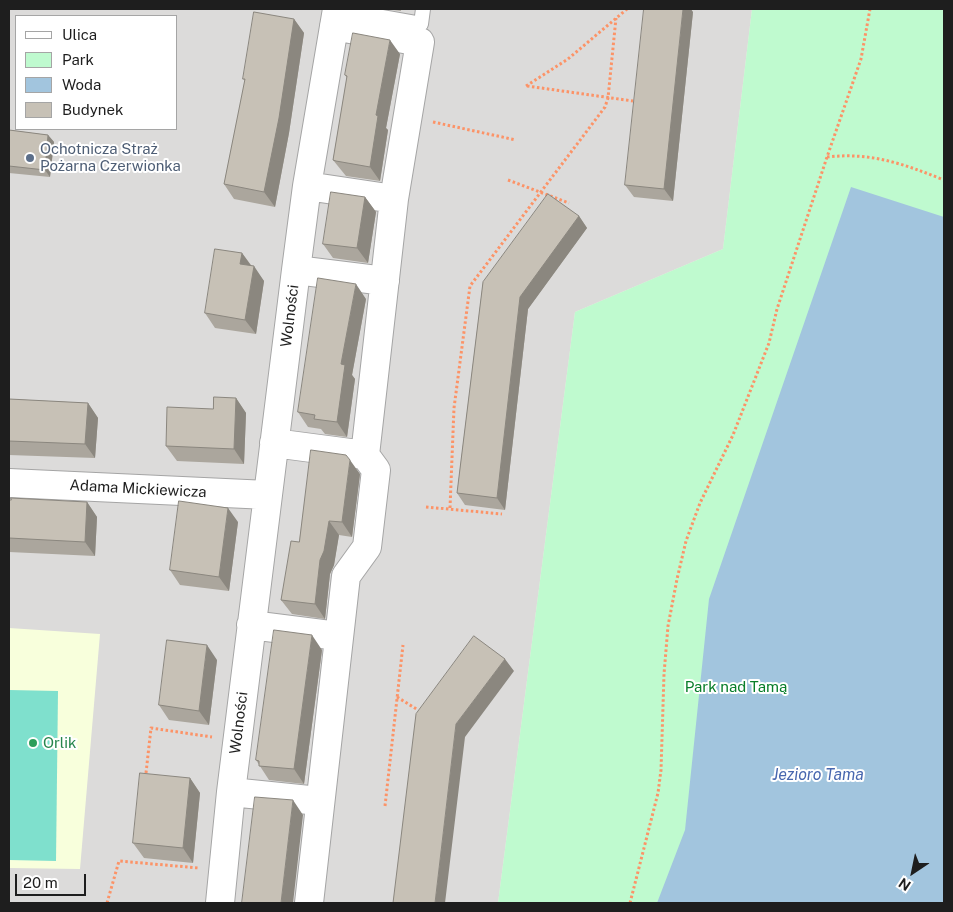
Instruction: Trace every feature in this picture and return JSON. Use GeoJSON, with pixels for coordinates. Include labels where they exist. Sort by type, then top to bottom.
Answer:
{"type":"FeatureCollection","features":[{"type":"Feature","properties":{"kind":"street","name":"Wolności"},"geometry":{"type":"LineString","coordinates":[[220,903],[251,625],[296,270],[307,186],[336,15]]}},
{"type":"Feature","properties":{"kind":"street"},"geometry":{"type":"LineString","coordinates":[[309,903],[346,576],[367,547],[376,470],[365,455],[394,199],[420,42],[336,15]]}},
{"type":"Feature","properties":{"kind":"street"},"geometry":{"type":"LineString","coordinates":[[307,186],[394,199]]}},
{"type":"Feature","properties":{"kind":"street"},"geometry":{"type":"LineString","coordinates":[[296,270],[385,281]]}},
{"type":"Feature","properties":{"kind":"street"},"geometry":{"type":"LineString","coordinates":[[274,443],[365,455]]}},
{"type":"Feature","properties":{"kind":"street","name":"Adama Mickiewicza"},"geometry":{"type":"LineString","coordinates":[[9,483],[268,496]]}},
{"type":"Feature","properties":{"kind":"street"},"geometry":{"type":"LineString","coordinates":[[251,625],[338,636]]}},
{"type":"Feature","properties":{"kind":"street"},"geometry":{"type":"LineString","coordinates":[[231,792],[320,801]]}},
{"type":"Feature","properties":{"kind":"lane"},"geometry":{"type":"LineString","coordinates":[[336,15],[421,24],[423,9]]}},
{"type":"Feature","properties":{"kind":"path"},"geometry":{"type":"LineString","coordinates":[[627,9],[568,59],[526,86],[633,101]]}},
{"type":"Feature","properties":{"kind":"path"},"geometry":{"type":"LineString","coordinates":[[630,903],[658,793],[661,770],[664,674],[668,626],[676,579],[686,541],[700,502],[733,435],[769,342],[827,157],[861,59],[870,9]]}},
{"type":"Feature","properties":{"kind":"path"},"geometry":{"type":"LineString","coordinates":[[450,508],[454,408],[470,286],[605,107],[608,98],[616,18]]}},
{"type":"Feature","properties":{"kind":"path"},"geometry":{"type":"LineString","coordinates":[[827,157],[854,155],[881,159],[944,180]]}},
{"type":"Feature","properties":{"kind":"path"},"geometry":{"type":"LineString","coordinates":[[508,180],[569,203]]}},
{"type":"Feature","properties":{"kind":"path"},"geometry":{"type":"LineString","coordinates":[[426,507],[502,514]]}},
{"type":"Feature","properties":{"kind":"path"},"geometry":{"type":"LineString","coordinates":[[385,806],[403,645]]}},
{"type":"Feature","properties":{"kind":"path"},"geometry":{"type":"LineString","coordinates":[[397,697],[418,710]]}},
{"type":"Feature","properties":{"kind":"path"},"geometry":{"type":"LineString","coordinates":[[146,774],[151,728],[213,737]]}},
{"type":"Feature","properties":{"kind":"path"},"geometry":{"type":"LineString","coordinates":[[107,903],[119,861],[208,869]]}},
{"type":"Feature","properties":{"kind":"shaded area"},"geometry":{"type":"Polygon","coordinates":[[[9,9],[752,9],[723,249],[575,312],[498,903],[9,903],[9,9]]]}},
{"type":"Feature","properties":{"kind":"shaded area"},"geometry":{"type":"Polygon","coordinates":[[[9,628],[100,634],[80,869],[9,868],[9,628]]]}},
{"type":"Feature","properties":{"kind":"shaded area","name":"Orlik"},"geometry":{"type":"Polygon","coordinates":[[[9,690],[58,691],[56,861],[9,860],[9,690]]]}},
{"type":"Feature","properties":{"kind":"green space","name":"Park nad Tamą"},"geometry":{"type":"Polygon","coordinates":[[[752,9],[944,9],[944,903],[498,903],[575,312],[723,249],[752,9]]]}},
{"type":"Feature","properties":{"kind":"water","name":"Jezioro Tama"},"geometry":{"type":"Polygon","coordinates":[[[851,187],[944,217],[944,903],[657,903],[685,830],[709,599],[851,187]]]}},
{"type":"Feature","properties":{"kind":"building"},"geometry":{"type":"Polygon","coordinates":[[[644,9],[683,9],[664,189],[625,185],[644,9]]]}},
{"type":"Feature","properties":{"kind":"building"},"geometry":{"type":"Polygon","coordinates":[[[254,12],[294,19],[279,118],[264,192],[224,184],[245,79],[243,79],[254,12]]]}},
{"type":"Feature","properties":{"kind":"building"},"geometry":{"type":"Polygon","coordinates":[[[353,33],[390,40],[376,115],[378,116],[370,167],[333,160],[353,33]]]}},
{"type":"Feature","properties":{"kind":"building","name":"Ochotnicza Straż Pożarna Czerwionka"},"geometry":{"type":"Polygon","coordinates":[[[9,130],[48,135],[45,170],[9,166],[9,130]]]}},
{"type":"Feature","properties":{"kind":"building"},"geometry":{"type":"Polygon","coordinates":[[[331,192],[365,197],[357,248],[323,244],[331,192]]]}},
{"type":"Feature","properties":{"kind":"building"},"geometry":{"type":"Polygon","coordinates":[[[548,194],[579,216],[520,297],[497,498],[457,493],[483,282],[548,194]]]}},
{"type":"Feature","properties":{"kind":"building"},"geometry":{"type":"Polygon","coordinates":[[[215,249],[242,253],[240,264],[254,266],[245,320],[205,313],[215,249]]]}},
{"type":"Feature","properties":{"kind":"building"},"geometry":{"type":"Polygon","coordinates":[[[318,278],[356,284],[341,364],[345,365],[337,422],[314,419],[315,415],[298,412],[318,278]]]}},
{"type":"Feature","properties":{"kind":"building"},"geometry":{"type":"Polygon","coordinates":[[[214,397],[236,398],[234,449],[166,446],[167,407],[213,409],[214,397]]]}},
{"type":"Feature","properties":{"kind":"building"},"geometry":{"type":"Polygon","coordinates":[[[9,399],[88,403],[85,444],[9,441],[9,399]]]}},
{"type":"Feature","properties":{"kind":"building"},"geometry":{"type":"Polygon","coordinates":[[[311,450],[346,455],[350,460],[342,522],[329,521],[324,551],[320,560],[315,604],[281,600],[291,541],[299,542],[311,450]]]}},
{"type":"Feature","properties":{"kind":"building"},"geometry":{"type":"Polygon","coordinates":[[[11,498],[87,502],[85,542],[9,538],[9,500],[11,498]]]}},
{"type":"Feature","properties":{"kind":"building"},"geometry":{"type":"Polygon","coordinates":[[[179,501],[228,508],[219,577],[170,570],[179,501]]]}},
{"type":"Feature","properties":{"kind":"building"},"geometry":{"type":"Polygon","coordinates":[[[274,630],[312,635],[294,769],[259,766],[259,761],[256,760],[274,630]]]}},
{"type":"Feature","properties":{"kind":"building"},"geometry":{"type":"Polygon","coordinates":[[[474,636],[505,659],[456,724],[435,903],[393,903],[416,714],[474,636]]]}},
{"type":"Feature","properties":{"kind":"building"},"geometry":{"type":"Polygon","coordinates":[[[167,640],[207,645],[199,711],[159,705],[167,640]]]}},
{"type":"Feature","properties":{"kind":"building"},"geometry":{"type":"Polygon","coordinates":[[[140,773],[190,778],[183,848],[133,843],[140,773]]]}},
{"type":"Feature","properties":{"kind":"building"},"geometry":{"type":"Polygon","coordinates":[[[255,797],[293,800],[281,903],[242,903],[255,797]]]}},
{"type":"Feature","properties":{"kind":"place","name":"Ochotnicza Straż Pożarna Czerwionka"},"geometry":{"type":"Point","coordinates":[30,158]}},
{"type":"Feature","properties":{"kind":"place","name":"Orlik"},"geometry":{"type":"Point","coordinates":[33,743]}}]}
